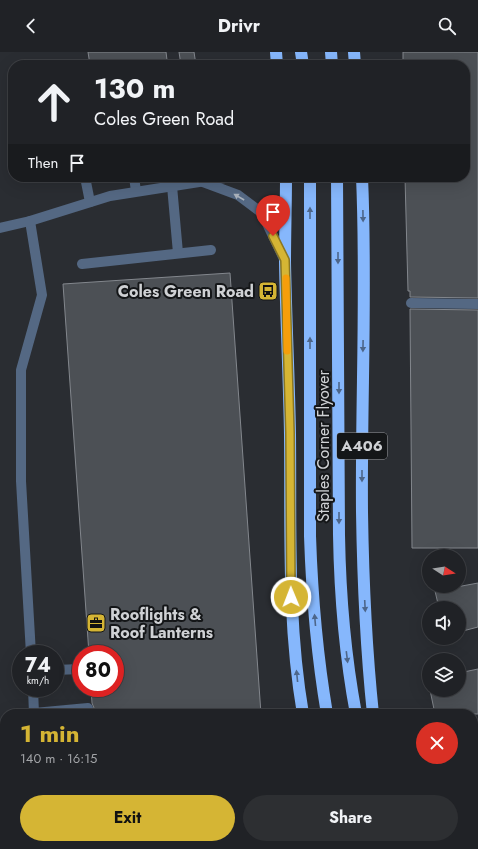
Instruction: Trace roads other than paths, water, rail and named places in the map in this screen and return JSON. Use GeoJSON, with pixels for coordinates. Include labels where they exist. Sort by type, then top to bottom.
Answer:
{"type":"FeatureCollection","features":[{"type":"Feature","properties":{"kind":"highway"},"geometry":{"type":"LineString","coordinates":[[286,182],[285,260],[290,433],[291,597],[293,641],[302,709]]}},
{"type":"Feature","properties":{"kind":"highway","name":"Staples Corner Flyover"},"geometry":{"type":"LineString","coordinates":[[310,182],[310,536],[316,639],[326,709]]}},
{"type":"Feature","properties":{"kind":"highway","name":"Staples Corner Flyover"},"geometry":{"type":"LineString","coordinates":[[338,182],[340,587],[355,709]]}},
{"type":"Feature","properties":{"kind":"highway","name":"A406"},"geometry":{"type":"LineString","coordinates":[[362,182],[364,301],[362,512],[367,641],[373,709]]}},
{"type":"Feature","properties":{"kind":"street"},"geometry":{"type":"LineString","coordinates":[[86,182],[90,202]]}},
{"type":"Feature","properties":{"kind":"street"},"geometry":{"type":"LineString","coordinates":[[135,182],[136,191]]}},
{"type":"Feature","properties":{"kind":"street"},"geometry":{"type":"LineString","coordinates":[[0,228],[30,221],[110,196],[195,182]]}},
{"type":"Feature","properties":{"kind":"street"},"geometry":{"type":"LineString","coordinates":[[204,182],[238,195],[262,213],[285,260]]}},
{"type":"Feature","properties":{"kind":"street"},"geometry":{"type":"LineString","coordinates":[[172,186],[178,253]]}},
{"type":"Feature","properties":{"kind":"street"},"geometry":{"type":"LineString","coordinates":[[30,221],[42,295],[21,370],[21,481],[30,645]]}},
{"type":"Feature","properties":{"kind":"street"},"geometry":{"type":"LineString","coordinates":[[82,264],[211,250]]}},
{"type":"Feature","properties":{"kind":"street"},"geometry":{"type":"LineString","coordinates":[[411,303],[478,304]]}},
{"type":"Feature","properties":{"kind":"street"},"geometry":{"type":"LineString","coordinates":[[33,697],[34,709]]}},
{"type":"Feature","properties":{"kind":"street"},"geometry":{"type":"LineString","coordinates":[[77,709],[88,708]]}},
{"type":"Feature","properties":{"kind":"place","name":"Coles Green Road"},"geometry":{"type":"Point","coordinates":[268,291]}},
{"type":"Feature","properties":{"kind":"place","name":"Rooflights & Roof Lanterns"},"geometry":{"type":"Point","coordinates":[96,623]}}]}
